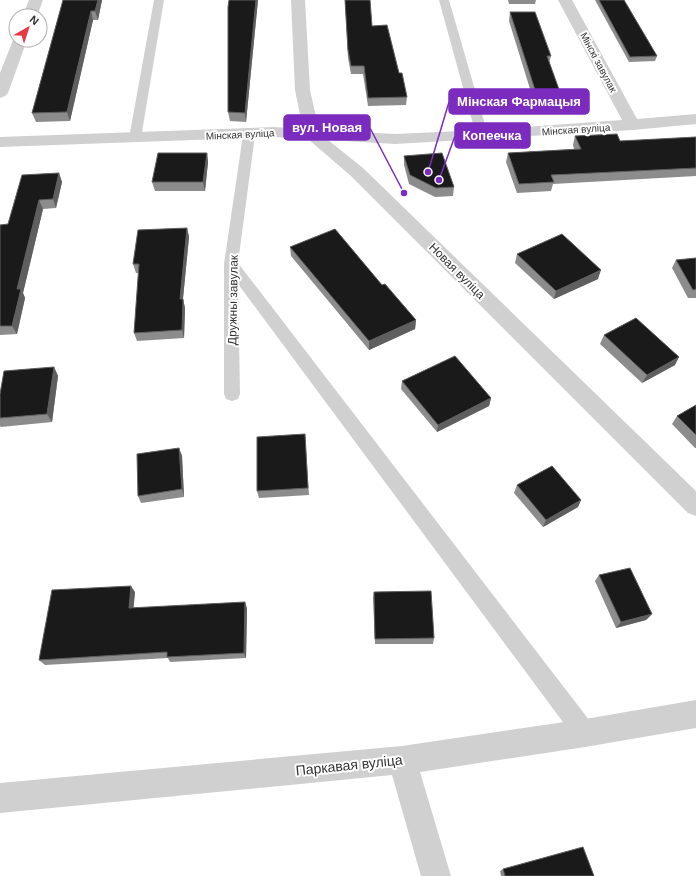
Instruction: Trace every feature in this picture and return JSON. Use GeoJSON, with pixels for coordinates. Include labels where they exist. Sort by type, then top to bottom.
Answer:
{"type":"FeatureCollection","features":[{"type":"Feature","properties":{"kind":"street"},"geometry":{"type":"LineString","coordinates":[[298,0],[306,113],[313,135]]}},
{"type":"Feature","properties":{"kind":"street","name":"Мінскі завулак"},"geometry":{"type":"LineString","coordinates":[[565,0],[633,125]]}},
{"type":"Feature","properties":{"kind":"street"},"geometry":{"type":"LineString","coordinates":[[0,93],[17,48]]}},
{"type":"Feature","properties":{"kind":"street","name":"Мінская вуліца"},"geometry":{"type":"LineString","coordinates":[[0,142],[274,132],[395,139],[633,125],[696,119]]}},
{"type":"Feature","properties":{"kind":"street","name":"Новая вуліца"},"geometry":{"type":"LineString","coordinates":[[313,135],[357,172],[696,506]]}},
{"type":"Feature","properties":{"kind":"street","name":"Паркавая вуліца"},"geometry":{"type":"LineString","coordinates":[[0,798],[402,760],[585,733],[696,714]]}},
{"type":"Feature","properties":{"kind":"street"},"geometry":{"type":"LineString","coordinates":[[402,760],[436,876]]}},
{"type":"Feature","properties":{"kind":"lane"},"geometry":{"type":"LineString","coordinates":[[135,138],[158,0]]}},
{"type":"Feature","properties":{"kind":"lane"},"geometry":{"type":"LineString","coordinates":[[444,0],[482,135]]}},
{"type":"Feature","properties":{"kind":"lane","name":"Дружны завулак"},"geometry":{"type":"LineString","coordinates":[[232,394],[231,264],[249,134]]}},
{"type":"Feature","properties":{"kind":"lane"},"geometry":{"type":"LineString","coordinates":[[231,264],[585,733]]}},
{"type":"Feature","properties":{"kind":"building"},"geometry":{"type":"Polygon","coordinates":[[[63,0],[98,0],[95,11],[91,11],[67,112],[32,113],[63,0]]]}},
{"type":"Feature","properties":{"kind":"building"},"geometry":{"type":"Polygon","coordinates":[[[229,0],[256,0],[245,113],[228,112],[229,0]]]}},
{"type":"Feature","properties":{"kind":"building"},"geometry":{"type":"Polygon","coordinates":[[[345,0],[370,0],[372,26],[387,25],[399,73],[402,73],[407,97],[368,98],[364,66],[351,66],[348,50],[345,0]]]}},
{"type":"Feature","properties":{"kind":"building"},"geometry":{"type":"Polygon","coordinates":[[[599,0],[624,0],[657,56],[630,57],[599,0]]]}},
{"type":"Feature","properties":{"kind":"building"},"geometry":{"type":"Polygon","coordinates":[[[510,12],[535,12],[551,56],[547,56],[561,95],[537,96],[510,12]]]}},
{"type":"Feature","properties":{"kind":"building"},"geometry":{"type":"Polygon","coordinates":[[[617,134],[620,141],[696,137],[696,168],[551,175],[554,182],[519,184],[508,153],[581,149],[575,136],[617,134]]]}},
{"type":"Feature","properties":{"kind":"building"},"geometry":{"type":"Polygon","coordinates":[[[158,153],[207,153],[203,182],[152,182],[158,153]]]}},
{"type":"Feature","properties":{"kind":"building"},"geometry":{"type":"Polygon","coordinates":[[[442,153],[454,187],[436,188],[410,175],[404,156],[442,153]]]}},
{"type":"Feature","properties":{"kind":"building"},"geometry":{"type":"Polygon","coordinates":[[[59,173],[53,199],[39,200],[17,289],[21,289],[12,326],[0,326],[0,225],[8,224],[22,175],[59,173]]]}},
{"type":"Feature","properties":{"kind":"building"},"geometry":{"type":"Polygon","coordinates":[[[187,228],[180,299],[183,299],[182,330],[134,333],[139,264],[133,264],[138,230],[187,228]]]}},
{"type":"Feature","properties":{"kind":"building"},"geometry":{"type":"Polygon","coordinates":[[[335,229],[382,285],[385,284],[416,320],[369,341],[290,247],[335,229]]]}},
{"type":"Feature","properties":{"kind":"building"},"geometry":{"type":"Polygon","coordinates":[[[562,234],[601,270],[556,291],[517,254],[562,234]]]}},
{"type":"Feature","properties":{"kind":"building"},"geometry":{"type":"Polygon","coordinates":[[[696,258],[696,289],[693,290],[676,260],[696,258]]]}},
{"type":"Feature","properties":{"kind":"building"},"geometry":{"type":"Polygon","coordinates":[[[636,318],[679,357],[647,375],[604,335],[636,318]]]}},
{"type":"Feature","properties":{"kind":"building"},"geometry":{"type":"Polygon","coordinates":[[[455,356],[491,398],[438,425],[402,381],[455,356]]]}},
{"type":"Feature","properties":{"kind":"building"},"geometry":{"type":"Polygon","coordinates":[[[54,367],[47,414],[0,418],[0,394],[4,371],[54,367]]]}},
{"type":"Feature","properties":{"kind":"building"},"geometry":{"type":"Polygon","coordinates":[[[696,405],[696,435],[677,416],[696,405]]]}},
{"type":"Feature","properties":{"kind":"building"},"geometry":{"type":"Polygon","coordinates":[[[305,434],[308,488],[257,491],[257,437],[305,434]]]}},
{"type":"Feature","properties":{"kind":"building"},"geometry":{"type":"Polygon","coordinates":[[[179,448],[182,489],[138,496],[137,454],[179,448]]]}},
{"type":"Feature","properties":{"kind":"building"},"geometry":{"type":"Polygon","coordinates":[[[552,466],[581,500],[546,520],[517,485],[552,466]]]}},
{"type":"Feature","properties":{"kind":"building"},"geometry":{"type":"Polygon","coordinates":[[[630,568],[652,614],[621,622],[599,575],[630,568]]]}},
{"type":"Feature","properties":{"kind":"building"},"geometry":{"type":"Polygon","coordinates":[[[131,586],[129,608],[245,602],[244,653],[167,657],[167,652],[39,660],[52,590],[131,586]]]}},
{"type":"Feature","properties":{"kind":"building"},"geometry":{"type":"Polygon","coordinates":[[[431,591],[434,638],[375,639],[374,592],[431,591]]]}},
{"type":"Feature","properties":{"kind":"building"},"geometry":{"type":"Polygon","coordinates":[[[583,847],[594,876],[505,876],[503,869],[583,847]]]}},
{"type":"Feature","properties":{"kind":"place","name":"Мінская Фармацыя"},"geometry":{"type":"Point","coordinates":[428,172]}},
{"type":"Feature","properties":{"kind":"place","name":"Копеечка"},"geometry":{"type":"Point","coordinates":[439,180]}},
{"type":"Feature","properties":{"kind":"place","name":"вул. Новая"},"geometry":{"type":"Point","coordinates":[404,193]}}]}
